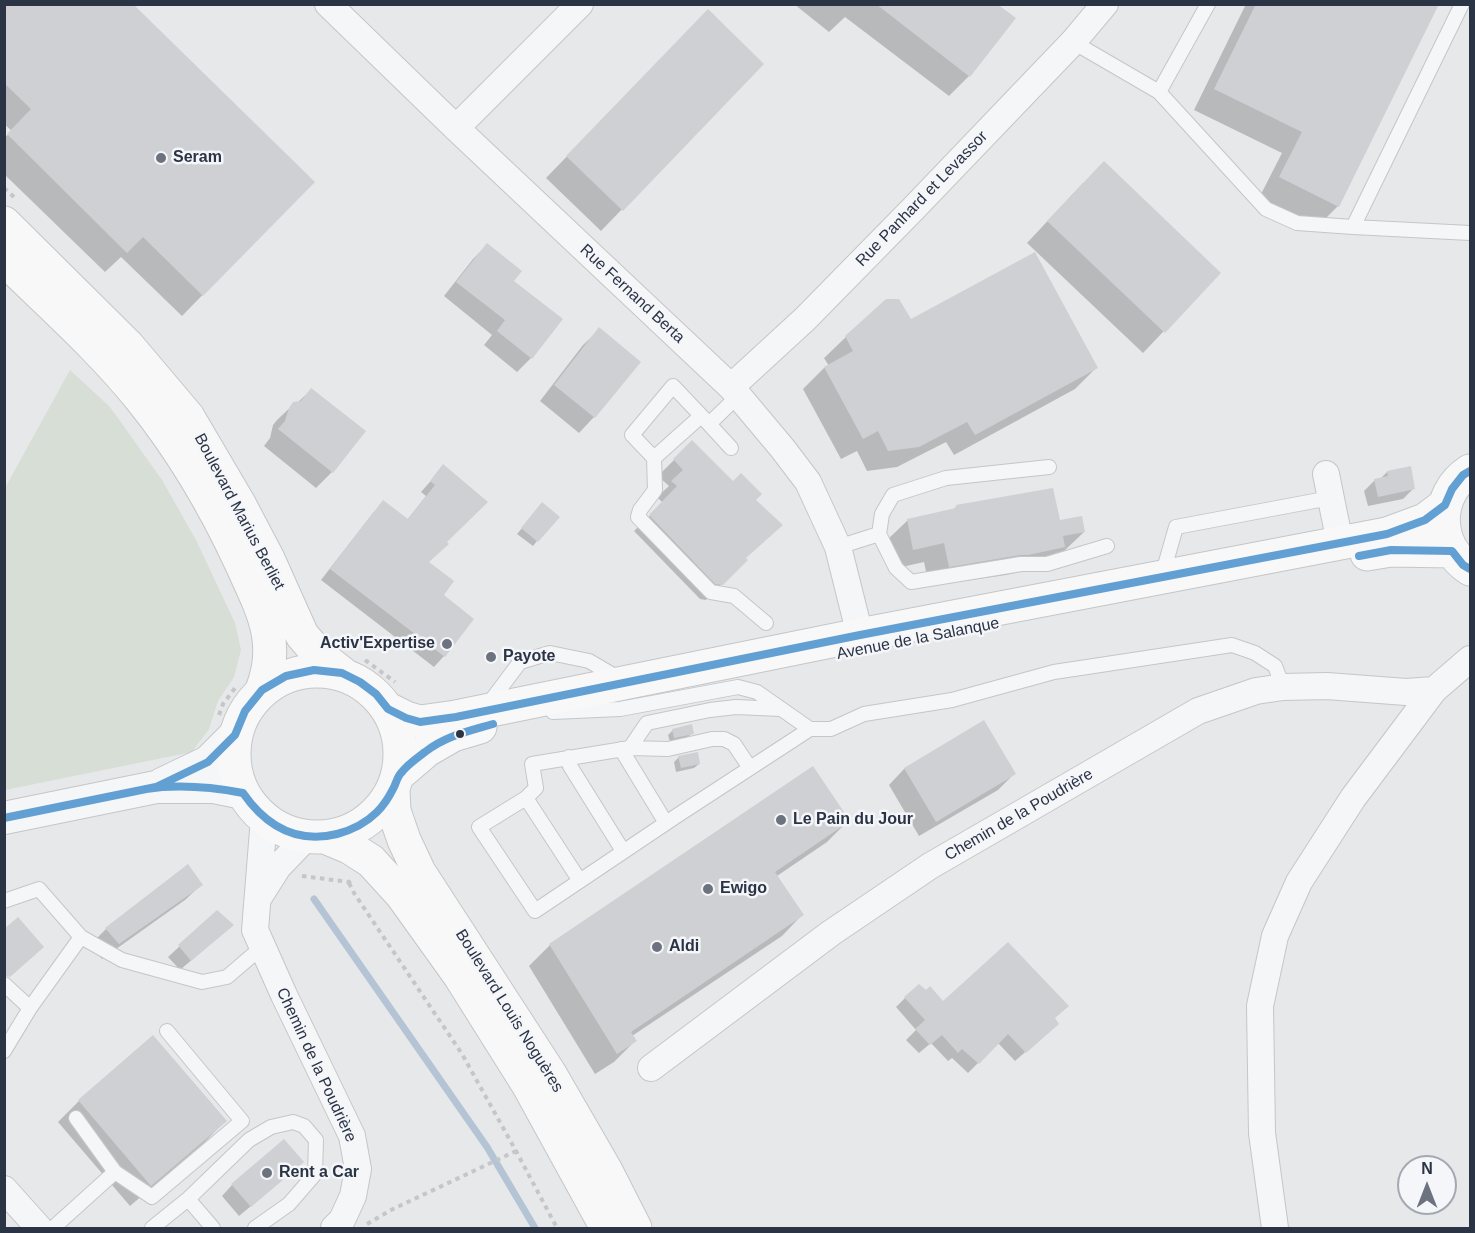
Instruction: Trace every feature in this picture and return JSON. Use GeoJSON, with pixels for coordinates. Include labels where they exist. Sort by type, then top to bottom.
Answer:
{"type":"FeatureCollection","features":[{"type":"Feature","properties":{"kind":"main road","name":"Boulevard Marius Berliet"},"geometry":{"type":"LineString","coordinates":[[4,223],[128,346],[188,417],[268,559],[302,635],[320,656],[342,674]]}},
{"type":"Feature","properties":{"kind":"main road","name":"Boulevard Marius Berliet"},"geometry":{"type":"LineString","coordinates":[[4,259],[87,340],[139,397],[186,461],[226,532],[266,621],[271,644],[268,675],[251,685]]}},
{"type":"Feature","properties":{"kind":"main road"},"geometry":{"type":"LineString","coordinates":[[1461,560],[1445,537],[1443,521],[1445,505],[1452,489],[1470,471]]}},
{"type":"Feature","properties":{"kind":"main road","name":"Avenue de la Salanque"},"geometry":{"type":"LineString","coordinates":[[388,709],[420,722],[483,712],[860,635],[1387,534],[1425,520],[1445,505]]}},
{"type":"Feature","properties":{"kind":"main road","name":"Avenue de la Salanque"},"geometry":{"type":"LineString","coordinates":[[396,782],[427,750],[453,735],[479,727],[919,638],[1390,550],[1461,560]]}},
{"type":"Feature","properties":{"kind":"main road"},"geometry":{"type":"LineString","coordinates":[[314,670],[342,674],[360,682],[376,694],[388,709],[398,729],[401,751],[396,782],[376,813],[353,830],[316,837],[284,831],[252,807],[243,793],[225,730],[245,711],[251,685],[314,670]]}},
{"type":"Feature","properties":{"kind":"main road","name":"Boulevard Louis Noguères"},"geometry":{"type":"LineString","coordinates":[[396,782],[394,811],[419,872],[550,1074],[635,1228]]}},
{"type":"Feature","properties":{"kind":"main road","name":"Boulevard Louis Noguères"},"geometry":{"type":"LineString","coordinates":[[316,837],[349,847],[360,872],[402,895],[460,976],[529,1086],[607,1228]]}},
{"type":"Feature","properties":{"kind":"street","name":"Rue Fernand Berta"},"geometry":{"type":"LineString","coordinates":[[328,4],[735,392],[808,482],[838,548],[860,635]]}},
{"type":"Feature","properties":{"kind":"street"},"geometry":{"type":"LineString","coordinates":[[456,128],[580,4]]}},
{"type":"Feature","properties":{"kind":"street","name":"Rue Panhard et Levassor"},"geometry":{"type":"LineString","coordinates":[[735,392],[913,210],[1073,42],[1105,4]]}},
{"type":"Feature","properties":{"kind":"street"},"geometry":{"type":"LineString","coordinates":[[1328,486],[1340,543]]}},
{"type":"Feature","properties":{"kind":"street"},"geometry":{"type":"LineString","coordinates":[[1275,1228],[1262,1133],[1260,1006],[1275,936],[1299,882],[1353,798],[1434,690],[1470,659]]}},
{"type":"Feature","properties":{"kind":"street","name":"Chemin de la Poudrière"},"geometry":{"type":"LineString","coordinates":[[651,1068],[831,933],[930,866],[1198,711],[1256,691],[1283,687],[1327,686],[1406,692],[1434,690]]}},
{"type":"Feature","properties":{"kind":"street"},"geometry":{"type":"LineString","coordinates":[[156,787],[208,762],[223,749],[225,730]]}},
{"type":"Feature","properties":{"kind":"street"},"geometry":{"type":"LineString","coordinates":[[9,823],[41,810],[156,787],[214,787],[243,793]]}},
{"type":"Feature","properties":{"kind":"street","name":"Chemin de la Poudrière"},"geometry":{"type":"LineString","coordinates":[[264,818],[255,930],[352,1136],[358,1169],[353,1196],[342,1220],[334,1228]]}},
{"type":"Feature","properties":{"kind":"street","name":"Chemin de la Poudrière"},"geometry":{"type":"LineString","coordinates":[[257,899],[278,867],[316,837]]}},
{"type":"Feature","properties":{"kind":"street"},"geometry":{"type":"LineString","coordinates":[[4,1189],[39,1228]]}},
{"type":"Feature","properties":{"kind":"lane"},"geometry":{"type":"LineString","coordinates":[[1159,92],[1208,4]]}},
{"type":"Feature","properties":{"kind":"lane"},"geometry":{"type":"LineString","coordinates":[[1353,227],[1462,4]]}},
{"type":"Feature","properties":{"kind":"lane"},"geometry":{"type":"LineString","coordinates":[[1073,42],[1159,92],[1266,210],[1297,223],[1470,233]]}},
{"type":"Feature","properties":{"kind":"lane"},"geometry":{"type":"LineString","coordinates":[[731,448],[673,386],[632,435],[654,458],[655,490],[640,510],[638,518],[711,592],[734,596],[766,623]]}},
{"type":"Feature","properties":{"kind":"lane"},"geometry":{"type":"LineString","coordinates":[[654,458],[705,420],[735,392]]}},
{"type":"Feature","properties":{"kind":"lane"},"geometry":{"type":"LineString","coordinates":[[1049,467],[946,478],[893,495],[882,514],[879,534],[896,568],[911,582],[1021,564],[1047,564],[1107,546]]}},
{"type":"Feature","properties":{"kind":"lane"},"geometry":{"type":"LineString","coordinates":[[1162,577],[1176,527],[1328,486]]}},
{"type":"Feature","properties":{"kind":"lane"},"geometry":{"type":"LineString","coordinates":[[838,548],[879,534]]}},
{"type":"Feature","properties":{"kind":"lane"},"geometry":{"type":"LineString","coordinates":[[750,768],[734,744],[724,739],[712,739],[668,750],[625,748],[532,764],[536,788],[526,798],[479,827],[535,911],[810,729],[831,729],[864,714],[952,700],[1054,672],[1232,645],[1255,653],[1275,666],[1283,687]]}},
{"type":"Feature","properties":{"kind":"lane"},"geometry":{"type":"LineString","coordinates":[[483,712],[520,662],[550,653],[590,661],[625,683]]}},
{"type":"Feature","properties":{"kind":"lane"},"geometry":{"type":"LineString","coordinates":[[553,712],[620,709],[738,687],[757,692],[810,729]]}},
{"type":"Feature","properties":{"kind":"lane"},"geometry":{"type":"LineString","coordinates":[[625,748],[647,723],[736,707],[781,709]]}},
{"type":"Feature","properties":{"kind":"lane"},"geometry":{"type":"LineString","coordinates":[[625,748],[666,823]]}},
{"type":"Feature","properties":{"kind":"lane"},"geometry":{"type":"LineString","coordinates":[[569,757],[570,766],[623,851]]}},
{"type":"Feature","properties":{"kind":"lane"},"geometry":{"type":"LineString","coordinates":[[526,798],[580,881]]}},
{"type":"Feature","properties":{"kind":"lane"},"geometry":{"type":"LineString","coordinates":[[4,901],[39,889],[81,937],[122,960],[202,982],[227,977],[262,947]]}},
{"type":"Feature","properties":{"kind":"lane"},"geometry":{"type":"LineString","coordinates":[[4,1051],[30,1008],[81,937]]}},
{"type":"Feature","properties":{"kind":"lane"},"geometry":{"type":"LineString","coordinates":[[4,984],[30,1008]]}},
{"type":"Feature","properties":{"kind":"lane"},"geometry":{"type":"LineString","coordinates":[[76,1118],[115,1172],[152,1197],[243,1121],[167,1031]]}},
{"type":"Feature","properties":{"kind":"lane"},"geometry":{"type":"LineString","coordinates":[[152,1228],[188,1198],[249,1140],[271,1127],[293,1122],[304,1126],[316,1140],[315,1174],[289,1204],[255,1228]]}},
{"type":"Feature","properties":{"kind":"lane"},"geometry":{"type":"LineString","coordinates":[[53,1228],[115,1172]]}},
{"type":"Feature","properties":{"kind":"lane"},"geometry":{"type":"LineString","coordinates":[[188,1198],[213,1228]]}},
{"type":"Feature","properties":{"kind":"path"},"geometry":{"type":"LineString","coordinates":[[225,730],[223,704],[251,685]]}},
{"type":"Feature","properties":{"kind":"path"},"geometry":{"type":"LineString","coordinates":[[278,867],[305,877],[360,872],[354,893],[462,1054],[557,1228]]}},
{"type":"Feature","properties":{"kind":"path"},"geometry":{"type":"LineString","coordinates":[[363,1228],[393,1209],[516,1151]]}},
{"type":"Feature","properties":{"kind":"shaded area"},"geometry":{"type":"Polygon","coordinates":[[[70,370],[110,407],[162,480],[196,540],[235,623],[241,650],[234,677],[218,701],[209,729],[192,752],[5,790],[5,488],[70,370]]]}},
{"type":"Feature","properties":{"kind":"building","name":"Seram"},"geometry":{"type":"Polygon","coordinates":[[[4,4],[133,4],[315,182],[203,296],[143,237],[127,253],[7,134],[31,109],[4,83],[4,4]]]}},
{"type":"Feature","properties":{"kind":"building"},"geometry":{"type":"Polygon","coordinates":[[[876,4],[997,4],[1016,18],[970,77],[876,4]]]}},
{"type":"Feature","properties":{"kind":"building"},"geometry":{"type":"Polygon","coordinates":[[[1256,4],[1439,4],[1339,207],[1279,177],[1302,132],[1214,89],[1256,4]]]}},
{"type":"Feature","properties":{"kind":"building"},"geometry":{"type":"Polygon","coordinates":[[[708,9],[764,64],[623,211],[566,156],[708,9]]]}},
{"type":"Feature","properties":{"kind":"building"},"geometry":{"type":"Polygon","coordinates":[[[1104,161],[1221,273],[1165,333],[1047,221],[1104,161]]]}},
{"type":"Feature","properties":{"kind":"building"},"geometry":{"type":"Polygon","coordinates":[[[487,243],[522,271],[514,281],[563,319],[532,359],[497,331],[505,320],[456,282],[487,243]]]}},
{"type":"Feature","properties":{"kind":"building"},"geometry":{"type":"Polygon","coordinates":[[[1035,252],[1098,368],[975,435],[967,422],[919,447],[888,451],[878,431],[863,439],[824,367],[853,351],[845,336],[886,299],[899,299],[911,319],[1035,252]]]}},
{"type":"Feature","properties":{"kind":"building"},"geometry":{"type":"Polygon","coordinates":[[[599,327],[641,362],[595,418],[554,385],[599,327]]]}},
{"type":"Feature","properties":{"kind":"building"},"geometry":{"type":"Polygon","coordinates":[[[311,388],[366,431],[333,473],[278,429],[285,421],[293,402],[301,401],[311,388]]]}},
{"type":"Feature","properties":{"kind":"building"},"geometry":{"type":"Polygon","coordinates":[[[692,440],[733,481],[741,473],[762,494],[756,500],[783,525],[746,558],[748,560],[723,585],[715,584],[649,515],[677,486],[671,481],[683,470],[673,459],[692,440]]]}},
{"type":"Feature","properties":{"kind":"building"},"geometry":{"type":"Polygon","coordinates":[[[443,464],[488,502],[429,562],[454,581],[444,595],[474,619],[445,657],[330,569],[383,500],[408,519],[435,485],[430,481],[443,464]]]}},
{"type":"Feature","properties":{"kind":"building"},"geometry":{"type":"Polygon","coordinates":[[[1411,466],[1415,489],[1378,497],[1374,479],[1388,476],[1387,471],[1411,466]]]}},
{"type":"Feature","properties":{"kind":"building"},"geometry":{"type":"Polygon","coordinates":[[[1053,488],[1060,520],[1082,516],[1085,532],[1063,536],[1065,547],[949,567],[944,543],[913,550],[907,519],[956,508],[956,505],[1053,488]]]}},
{"type":"Feature","properties":{"kind":"building"},"geometry":{"type":"Polygon","coordinates":[[[542,502],[560,517],[538,542],[521,528],[542,502]]]}},
{"type":"Feature","properties":{"kind":"building"},"geometry":{"type":"Polygon","coordinates":[[[984,720],[1016,774],[936,822],[904,768],[984,720]]]}},
{"type":"Feature","properties":{"kind":"building"},"geometry":{"type":"Polygon","coordinates":[[[692,724],[694,734],[674,738],[672,729],[692,724]]]}},
{"type":"Feature","properties":{"kind":"building"},"geometry":{"type":"Polygon","coordinates":[[[698,752],[700,764],[681,768],[678,756],[698,752]]]}},
{"type":"Feature","properties":{"kind":"building"},"geometry":{"type":"Polygon","coordinates":[[[813,766],[850,821],[775,872],[804,915],[631,1032],[637,1041],[617,1054],[549,944],[813,766]]]}},
{"type":"Feature","properties":{"kind":"building"},"geometry":{"type":"Polygon","coordinates":[[[188,864],[203,885],[119,944],[105,928],[188,864]]]}},
{"type":"Feature","properties":{"kind":"building"},"geometry":{"type":"Polygon","coordinates":[[[217,910],[234,925],[191,961],[178,945],[217,910]]]}},
{"type":"Feature","properties":{"kind":"building"},"geometry":{"type":"Polygon","coordinates":[[[18,917],[44,947],[10,977],[4,975],[4,929],[18,917]]]}},
{"type":"Feature","properties":{"kind":"building"},"geometry":{"type":"Polygon","coordinates":[[[1008,942],[1069,1006],[1055,1018],[1059,1024],[1026,1053],[1008,1034],[979,1064],[962,1049],[958,1053],[942,1035],[930,1045],[915,1029],[925,1020],[904,997],[919,984],[926,990],[930,986],[943,1001],[1008,942]]]}},
{"type":"Feature","properties":{"kind":"building"},"geometry":{"type":"Polygon","coordinates":[[[153,1035],[227,1121],[151,1186],[78,1100],[153,1035]]]}},
{"type":"Feature","properties":{"kind":"building","name":"Rent a Car"},"geometry":{"type":"Polygon","coordinates":[[[284,1139],[304,1162],[251,1207],[231,1184],[284,1139]]]}},
{"type":"Feature","properties":{"kind":"waterway"},"geometry":{"type":"LineString","coordinates":[[314,899],[487,1147],[535,1228]]}},
{"type":"Feature","properties":{"kind":"transit line"},"geometry":{"type":"LineString","coordinates":[[4,818],[156,787],[208,762],[235,735],[245,711],[262,690],[286,676],[314,670],[342,673],[360,682],[376,694],[388,709],[406,718],[420,722],[456,717],[860,635],[1387,534],[1425,520],[1445,505],[1452,489],[1463,475],[1470,471]]}},
{"type":"Feature","properties":{"kind":"transit line"},"geometry":{"type":"LineString","coordinates":[[1359,556],[1391,550],[1452,551],[1463,565],[1470,569]]}},
{"type":"Feature","properties":{"kind":"transit line"},"geometry":{"type":"LineString","coordinates":[[146,789],[195,787],[243,793],[262,815],[283,830],[308,836],[337,834],[358,826],[373,816],[386,801],[403,770],[433,746],[457,735],[493,724]]}},
{"type":"Feature","properties":{"kind":"place","name":"Seram"},"geometry":{"type":"Point","coordinates":[161,158]}},
{"type":"Feature","properties":{"kind":"place","name":"Activ'Expertise"},"geometry":{"type":"Point","coordinates":[447,644]}},
{"type":"Feature","properties":{"kind":"place","name":"Payote"},"geometry":{"type":"Point","coordinates":[491,657]}},
{"type":"Feature","properties":{"kind":"place","name":"Le Pain du Jour"},"geometry":{"type":"Point","coordinates":[781,820]}},
{"type":"Feature","properties":{"kind":"place","name":"Ewigo"},"geometry":{"type":"Point","coordinates":[708,889]}},
{"type":"Feature","properties":{"kind":"place","name":"Aldi"},"geometry":{"type":"Point","coordinates":[657,947]}},
{"type":"Feature","properties":{"kind":"place","name":"Rent a Car"},"geometry":{"type":"Point","coordinates":[267,1173]}}]}
